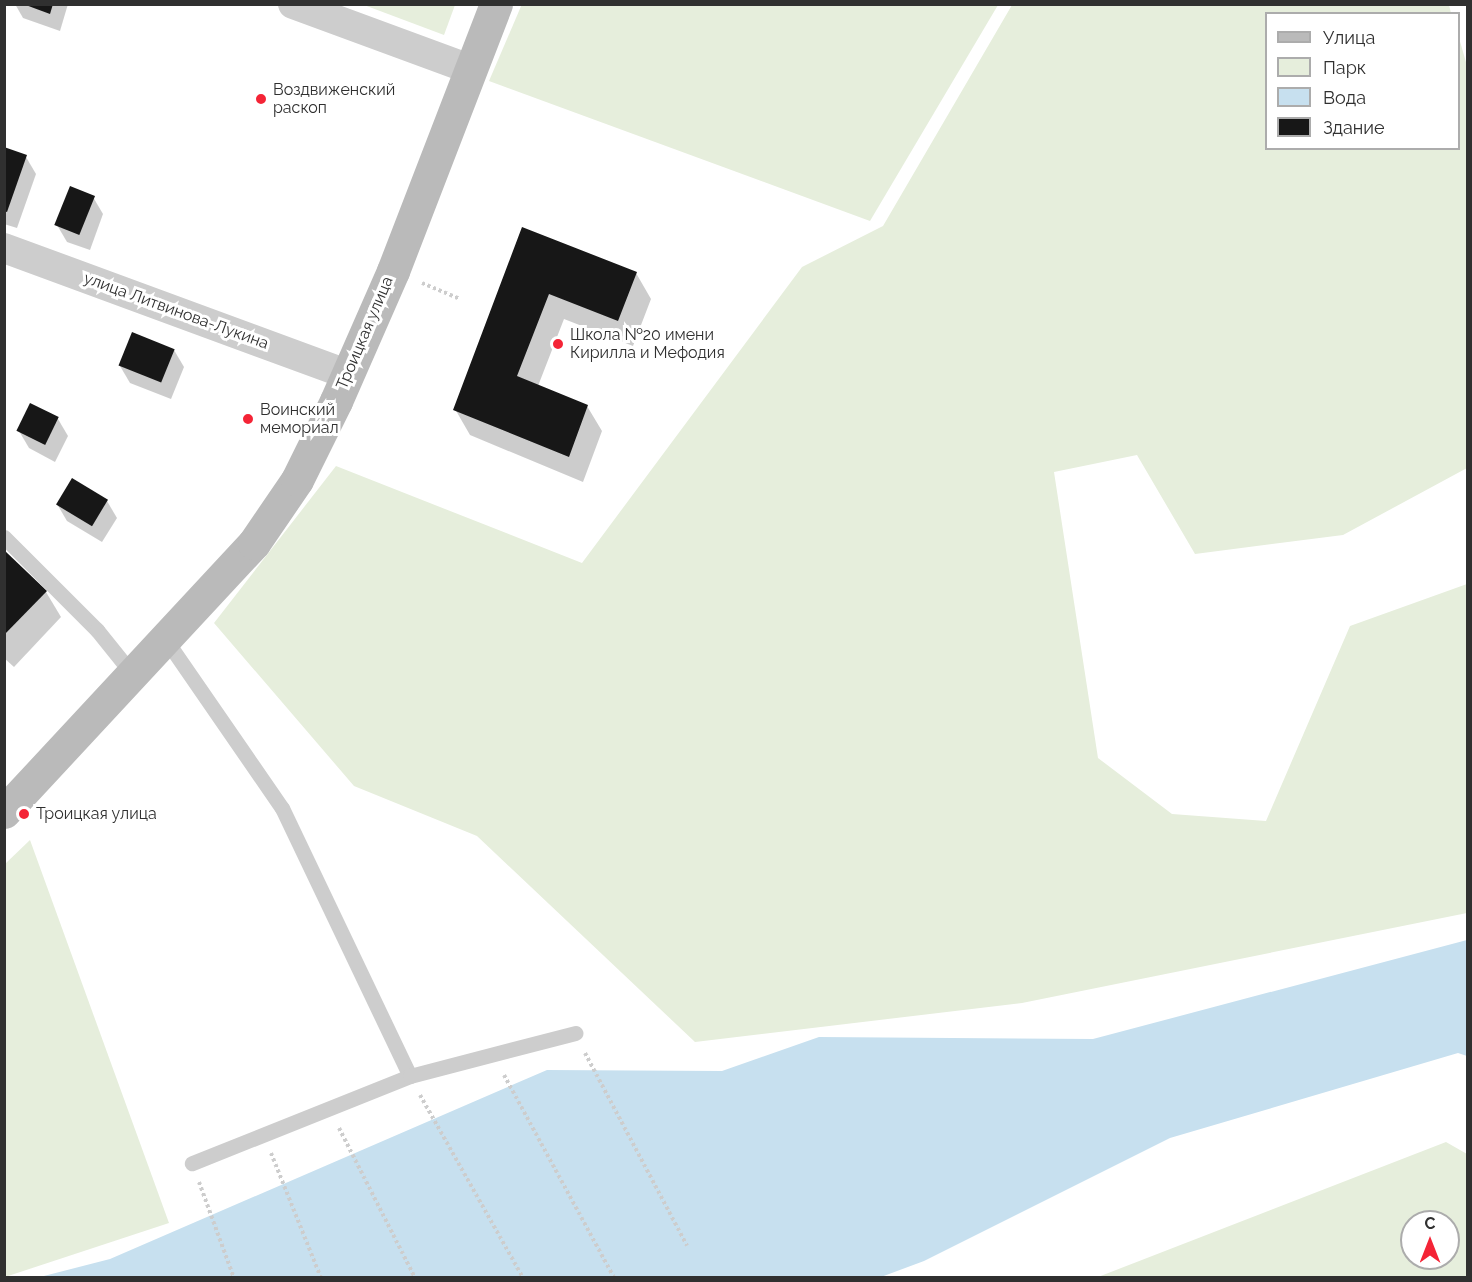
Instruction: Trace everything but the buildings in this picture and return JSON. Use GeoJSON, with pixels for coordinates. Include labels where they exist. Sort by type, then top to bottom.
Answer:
{"type":"FeatureCollection","features":[{"type":"Feature","properties":{"kind":"main road","name":"Троицкая улица"},"geometry":{"type":"LineString","coordinates":[[4,812],[134,676],[254,543],[297,480],[393,271],[496,4]]}},
{"type":"Feature","properties":{"kind":"street"},"geometry":{"type":"LineString","coordinates":[[293,4],[470,69]]}},
{"type":"Feature","properties":{"kind":"street","name":"улица Литвинова-Лукина"},"geometry":{"type":"LineString","coordinates":[[4,248],[347,374]]}},
{"type":"Feature","properties":{"kind":"lane"},"geometry":{"type":"LineString","coordinates":[[4,537],[90,622],[134,676]]}},
{"type":"Feature","properties":{"kind":"lane"},"geometry":{"type":"LineString","coordinates":[[166,640],[282,808],[410,1076]]}},
{"type":"Feature","properties":{"kind":"lane"},"geometry":{"type":"LineString","coordinates":[[192,1163],[410,1076],[575,1033]]}},
{"type":"Feature","properties":{"kind":"path"},"geometry":{"type":"LineString","coordinates":[[420,282],[460,299]]}},
{"type":"Feature","properties":{"kind":"path"},"geometry":{"type":"LineString","coordinates":[[575,1033],[687,1246]]}},
{"type":"Feature","properties":{"kind":"path"},"geometry":{"type":"LineString","coordinates":[[493,1054],[614,1278]]}},
{"type":"Feature","properties":{"kind":"path"},"geometry":{"type":"LineString","coordinates":[[410,1076],[523,1278]]}},
{"type":"Feature","properties":{"kind":"path"},"geometry":{"type":"LineString","coordinates":[[329,1108],[415,1278]]}},
{"type":"Feature","properties":{"kind":"path"},"geometry":{"type":"LineString","coordinates":[[264,1135],[321,1278]]}},
{"type":"Feature","properties":{"kind":"path"},"geometry":{"type":"LineString","coordinates":[[192,1163],[234,1278]]}},
{"type":"Feature","properties":{"kind":"green space"},"geometry":{"type":"Polygon","coordinates":[[[455,4],[444,35],[364,5],[455,4]]]}},
{"type":"Feature","properties":{"kind":"green space"},"geometry":{"type":"Polygon","coordinates":[[[522,4],[998,5],[870,221],[489,81],[522,4]]]}},
{"type":"Feature","properties":{"kind":"green space"},"geometry":{"type":"Polygon","coordinates":[[[1012,5],[1449,5],[1451,12],[1265,12],[1265,150],[1460,150],[1460,41],[1468,69],[1467,468],[1343,535],[1195,554],[1137,455],[1054,472],[1098,758],[1172,814],[1266,821],[1350,626],[1467,584],[1467,913],[1022,1003],[695,1042],[477,836],[354,786],[214,623],[336,466],[582,563],[802,267],[883,226],[1012,5]]]}},
{"type":"Feature","properties":{"kind":"green space"},"geometry":{"type":"Polygon","coordinates":[[[30,840],[169,1223],[5,1277],[5,864],[30,840]]]}},
{"type":"Feature","properties":{"kind":"green space"},"geometry":{"type":"Polygon","coordinates":[[[1446,1142],[1467,1154],[1467,1277],[1098,1277],[1446,1142]]]}},
{"type":"Feature","properties":{"kind":"water"},"geometry":{"type":"Polygon","coordinates":[[[1467,940],[1467,1056],[1458,1053],[1170,1138],[924,1261],[881,1277],[40,1277],[110,1259],[547,1070],[722,1071],[819,1037],[1093,1039],[1467,940]]]}},
{"type":"Feature","properties":{"kind":"place","name":"Воздвиженский раскоп"},"geometry":{"type":"Point","coordinates":[261,99]}},
{"type":"Feature","properties":{"kind":"place","name":"Школа №20 имени Кирилла и Мефодия"},"geometry":{"type":"Point","coordinates":[558,344]}},
{"type":"Feature","properties":{"kind":"place","name":"Воинский мемориал"},"geometry":{"type":"Point","coordinates":[248,419]}},
{"type":"Feature","properties":{"kind":"place","name":"Троицкая улица"},"geometry":{"type":"Point","coordinates":[24,814]}}]}
